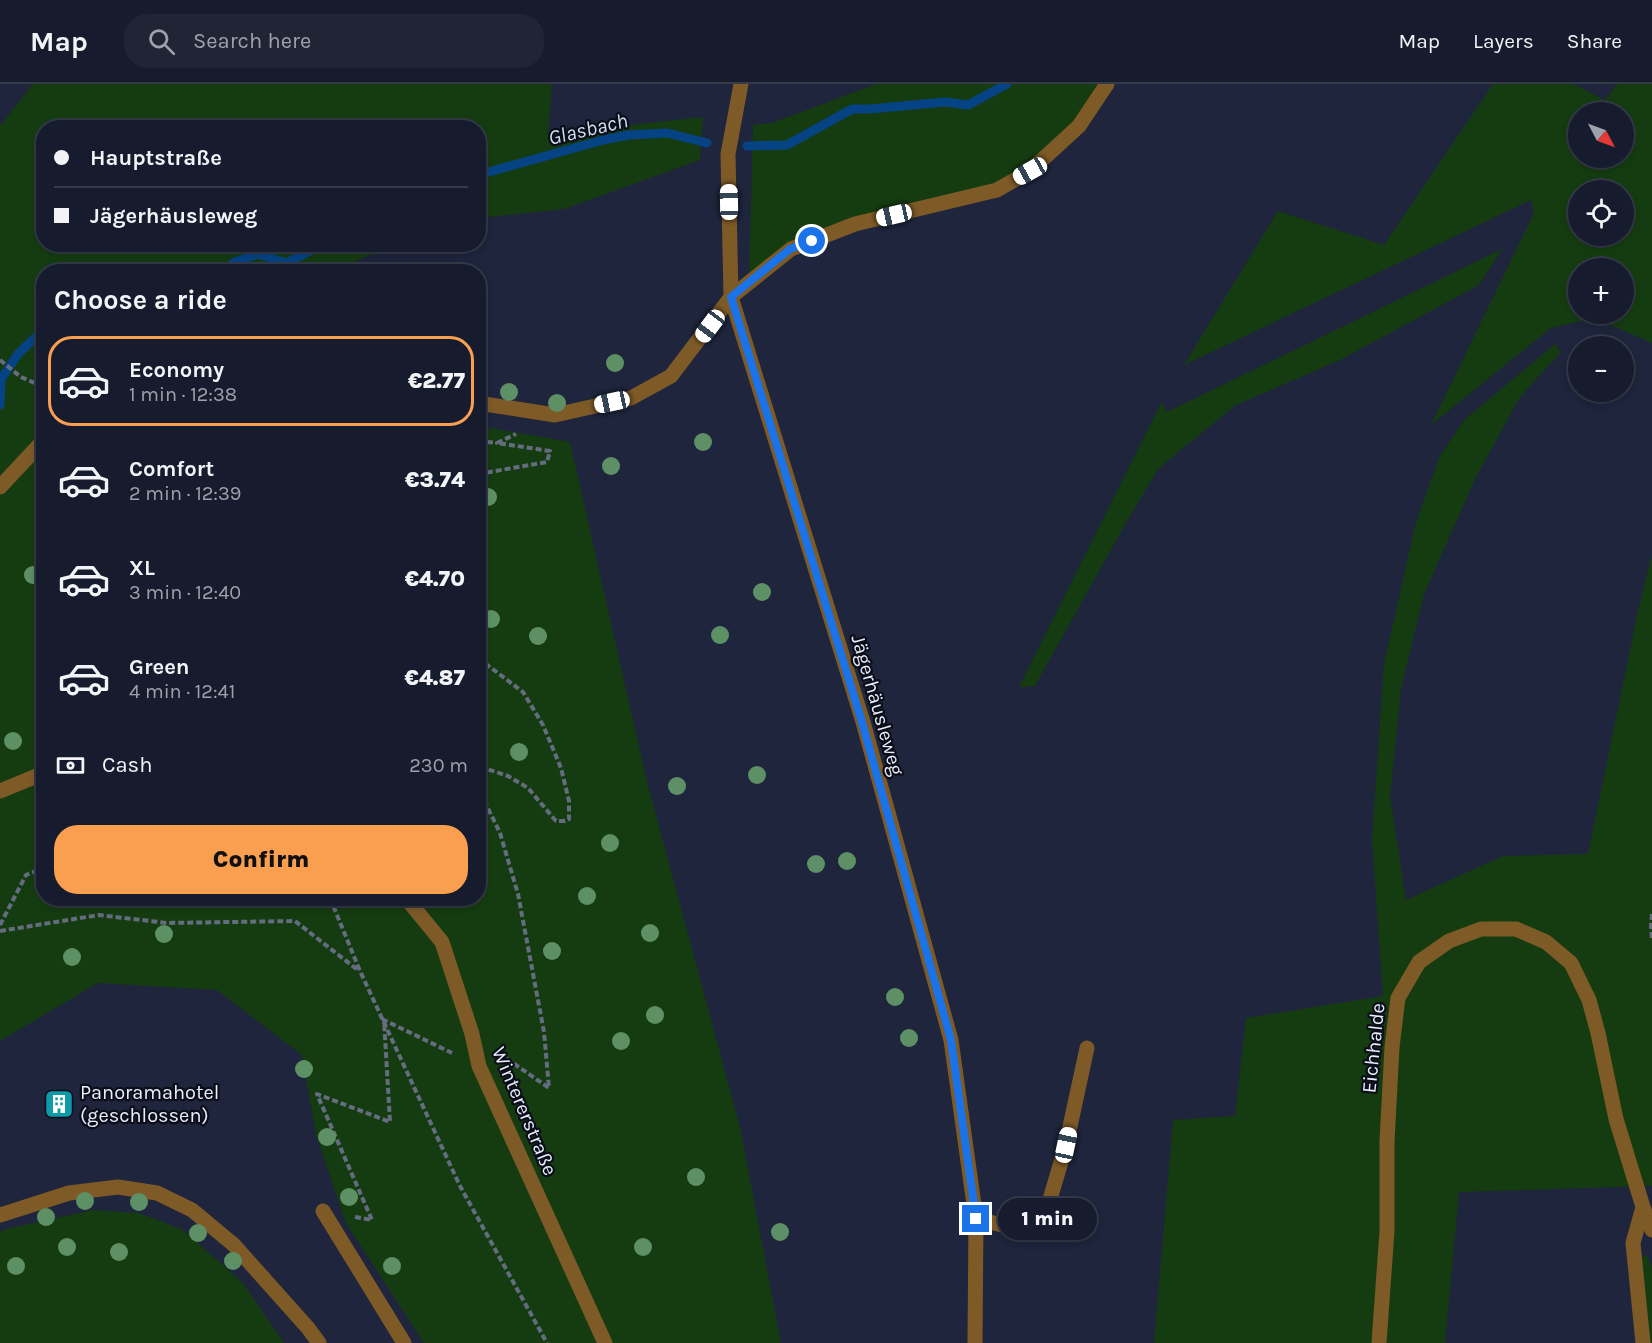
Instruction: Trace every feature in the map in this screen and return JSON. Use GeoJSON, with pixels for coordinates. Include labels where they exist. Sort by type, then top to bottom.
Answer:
{"type":"FeatureCollection","features":[{"type":"Feature","properties":{"kind":"street","name":"Jägerhäusleweg"},"geometry":{"type":"LineString","coordinates":[[741,84],[728,154],[731,297],[862,722],[951,1040],[976,1219],[975,1343]]}},
{"type":"Feature","properties":{"kind":"street"},"geometry":{"type":"LineString","coordinates":[[486,404],[555,415],[631,398],[671,376],[731,297],[790,249],[855,224],[997,190],[1030,171],[1079,126],[1107,84]]}},
{"type":"Feature","properties":{"kind":"street"},"geometry":{"type":"LineString","coordinates":[[0,487],[36,449]]}},
{"type":"Feature","properties":{"kind":"street"},"geometry":{"type":"LineString","coordinates":[[0,791],[36,776]]}},
{"type":"Feature","properties":{"kind":"street","name":"Wintererstraße"},"geometry":{"type":"LineString","coordinates":[[413,906],[442,942],[472,1034],[479,1066],[605,1343]]}},
{"type":"Feature","properties":{"kind":"street","name":"Eichhalde"},"geometry":{"type":"LineString","coordinates":[[1379,1343],[1387,1231],[1386,1141],[1392,1047],[1398,998],[1419,962],[1449,941],[1481,929],[1516,929],[1545,942],[1571,963],[1589,1000],[1616,1119],[1652,1230]]}},
{"type":"Feature","properties":{"kind":"street"},"geometry":{"type":"LineString","coordinates":[[976,1219],[1020,1229],[1048,1206],[1066,1145],[1087,1048]]}},
{"type":"Feature","properties":{"kind":"street"},"geometry":{"type":"LineString","coordinates":[[0,1215],[69,1193],[118,1187],[157,1193],[192,1210],[234,1245],[319,1343]]}},
{"type":"Feature","properties":{"kind":"street"},"geometry":{"type":"LineString","coordinates":[[1643,1207],[1633,1244],[1643,1343]]}},
{"type":"Feature","properties":{"kind":"street"},"geometry":{"type":"LineString","coordinates":[[323,1211],[404,1343]]}},
{"type":"Feature","properties":{"kind":"path"},"geometry":{"type":"LineString","coordinates":[[0,360],[21,377],[36,384]]}},
{"type":"Feature","properties":{"kind":"path"},"geometry":{"type":"LineString","coordinates":[[497,443],[555,415]]}},
{"type":"Feature","properties":{"kind":"path"},"geometry":{"type":"LineString","coordinates":[[486,442],[550,451],[547,462],[486,473]]}},
{"type":"Feature","properties":{"kind":"path"},"geometry":{"type":"LineString","coordinates":[[486,664],[523,692],[543,726],[561,768],[569,801],[569,819],[556,821],[528,788],[508,776],[486,769]]}},
{"type":"Feature","properties":{"kind":"path"},"geometry":{"type":"LineString","coordinates":[[472,1034],[549,1088],[544,1032],[518,894],[500,833],[486,804]]}},
{"type":"Feature","properties":{"kind":"path"},"geometry":{"type":"LineString","coordinates":[[0,925],[26,875],[36,871]]}},
{"type":"Feature","properties":{"kind":"path"},"geometry":{"type":"LineString","coordinates":[[333,906],[360,971],[460,1186],[547,1343]]}},
{"type":"Feature","properties":{"kind":"path"},"geometry":{"type":"LineString","coordinates":[[1652,914],[1652,939]]}},
{"type":"Feature","properties":{"kind":"path"},"geometry":{"type":"LineString","coordinates":[[0,931],[99,915],[167,923],[295,921],[360,971]]}},
{"type":"Feature","properties":{"kind":"path"},"geometry":{"type":"LineString","coordinates":[[384,1020],[479,1066]]}},
{"type":"Feature","properties":{"kind":"path"},"geometry":{"type":"LineString","coordinates":[[323,1211],[372,1220],[317,1094],[390,1122],[384,1020]]}},
{"type":"Feature","properties":{"kind":"green space"},"geometry":{"type":"Polygon","coordinates":[[[33,84],[552,84],[548,136],[703,117],[700,160],[564,209],[486,217],[486,120],[36,120],[36,252],[377,252],[351,264],[36,264],[36,906],[486,906],[486,427],[570,442],[647,782],[740,1127],[781,1343],[424,1343],[346,1223],[316,1135],[302,1055],[217,990],[98,983],[0,1041],[0,126],[33,84]]]}},
{"type":"Feature","properties":{"kind":"green space"},"geometry":{"type":"Polygon","coordinates":[[[876,84],[1102,84],[1077,124],[1028,168],[993,187],[854,219],[749,278],[753,125],[772,123],[876,84]]]}},
{"type":"Feature","properties":{"kind":"green space"},"geometry":{"type":"Polygon","coordinates":[[[1493,84],[1573,84],[1605,100],[1617,84],[1652,84],[1652,343],[1608,324],[1634,324],[1634,258],[1568,258],[1568,324],[1551,328],[1431,425],[1534,213],[1531,200],[1184,365],[1278,211],[1384,245],[1493,84]]]}},
{"type":"Feature","properties":{"kind":"green space"},"geometry":{"type":"Polygon","coordinates":[[[1502,249],[1479,285],[1340,360],[1236,405],[1166,462],[1157,471],[1127,521],[1035,686],[1019,687],[1161,403],[1167,412],[1502,249]]]}},
{"type":"Feature","properties":{"kind":"green space"},"geometry":{"type":"Polygon","coordinates":[[[1555,344],[1561,352],[1520,397],[1476,477],[1424,594],[1401,689],[1390,796],[1406,900],[1503,856],[1588,854],[1652,554],[1652,1186],[1459,1192],[1445,1343],[1154,1343],[1173,1120],[1235,1116],[1246,1018],[1383,996],[1372,839],[1384,664],[1416,522],[1440,456],[1464,420],[1555,344]]]}},
{"type":"Feature","properties":{"kind":"green space"},"geometry":{"type":"Polygon","coordinates":[[[93,1210],[139,1213],[183,1230],[242,1282],[284,1343],[0,1343],[0,1232],[93,1210]]]}},
{"type":"Feature","properties":{"kind":"green space"},"geometry":{"type":"Polygon","coordinates":[[[1647,1255],[1652,1268],[1652,1343],[1649,1343],[1638,1259],[1647,1255]]]}},
{"type":"Feature","properties":{"kind":"waterway","name":"Glasbach"},"geometry":{"type":"LineString","coordinates":[[747,146],[787,145],[852,109],[945,102],[968,105],[1007,84]]}},
{"type":"Feature","properties":{"kind":"waterway","name":"Glasbach"},"geometry":{"type":"LineString","coordinates":[[486,173],[628,135],[667,133],[707,143]]}},
{"type":"Feature","properties":{"kind":"waterway","name":"Glasbach"},"geometry":{"type":"LineString","coordinates":[[232,264],[258,254],[286,263],[308,252]]}},
{"type":"Feature","properties":{"kind":"waterway","name":"Glasbach"},"geometry":{"type":"LineString","coordinates":[[0,405],[1,379],[18,354],[36,337]]}},
{"type":"Feature","properties":{"kind":"place","name":"Panoramahotel (geschlossen)"},"geometry":{"type":"Point","coordinates":[59,1104]}},
{"type":"Feature","properties":{"kind":"route"},"geometry":{"type":"LineString","coordinates":[[812,241],[790,249],[731,297],[862,722],[951,1040],[976,1219]]}}]}
